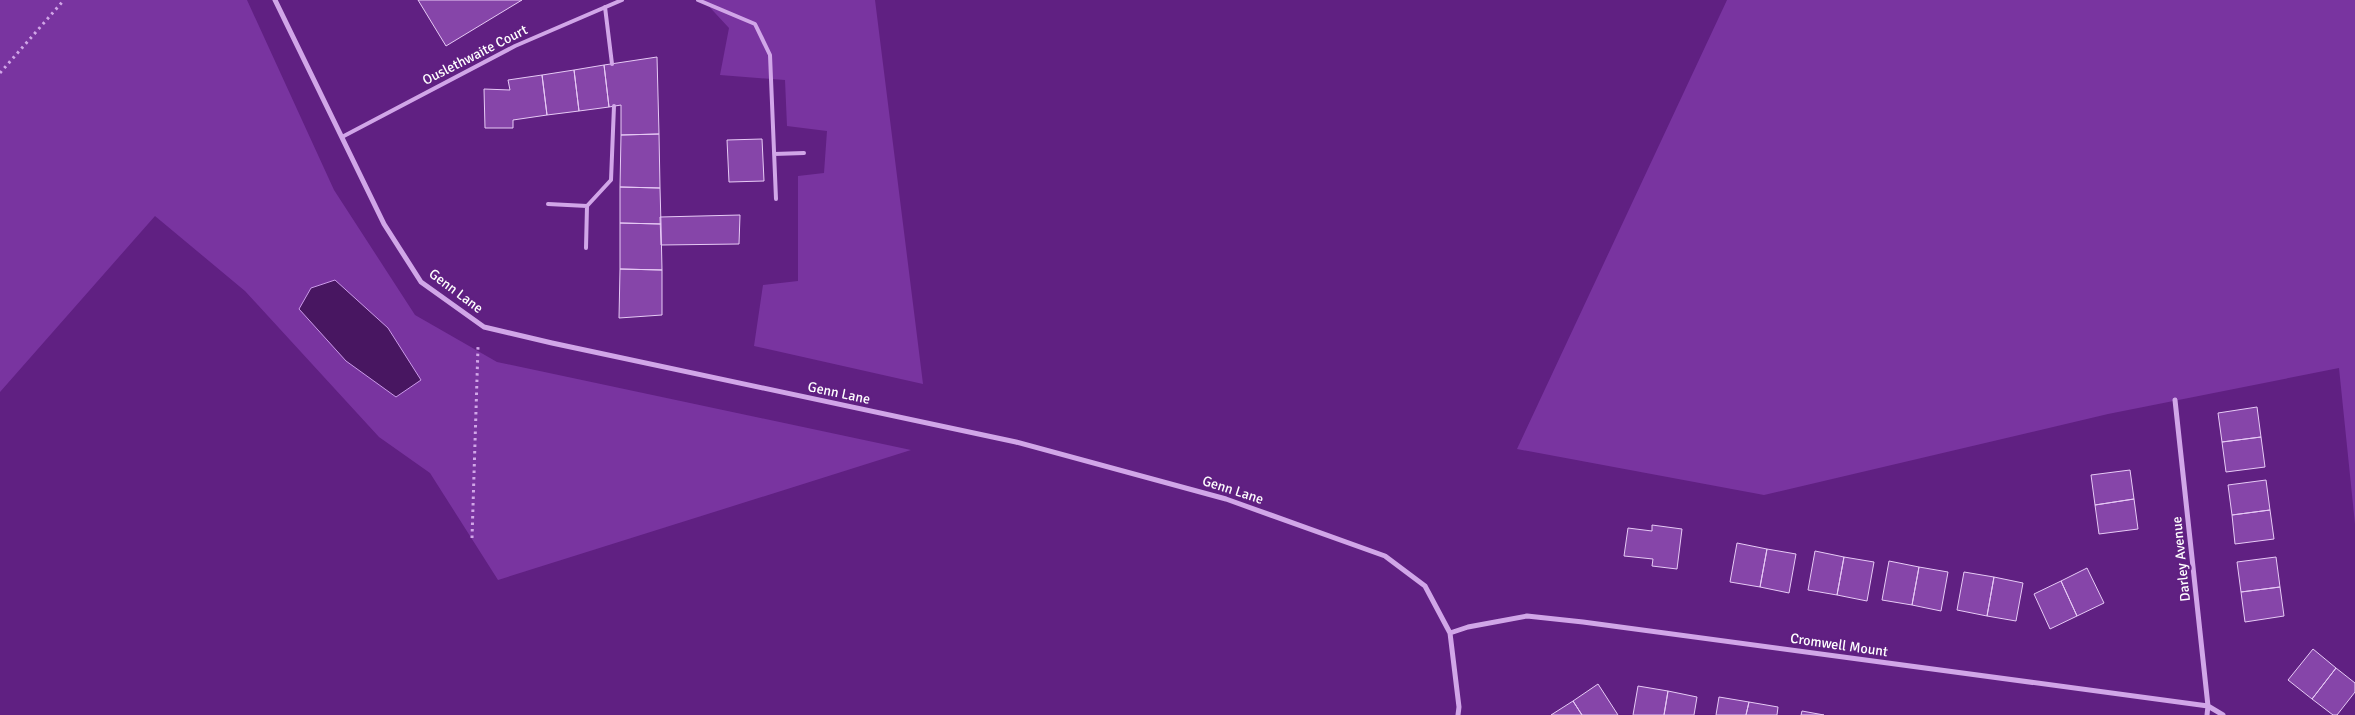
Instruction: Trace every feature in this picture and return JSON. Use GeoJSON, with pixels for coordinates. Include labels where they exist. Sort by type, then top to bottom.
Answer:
{"type":"FeatureCollection","features":[{"type":"Feature","properties":{"kind":"street","name":"Genn Lane"},"geometry":{"type":"LineString","coordinates":[[275,0],[384,224],[421,282],[484,327],[552,344],[1016,442],[1226,498],[1384,556],[1425,586],[1450,634],[1459,708],[1458,715]]}},
{"type":"Feature","properties":{"kind":"street","name":"Darley Avenue"},"geometry":{"type":"LineString","coordinates":[[2175,400],[2208,706],[2207,715]]}},
{"type":"Feature","properties":{"kind":"street","name":"Cromwell Mount"},"geometry":{"type":"LineString","coordinates":[[1450,634],[1468,627],[1527,616],[2208,706],[2224,715]]}},
{"type":"Feature","properties":{"kind":"lane","name":"Ouslethwaite Court"},"geometry":{"type":"LineString","coordinates":[[342,137],[515,46],[622,0]]}},
{"type":"Feature","properties":{"kind":"lane"},"geometry":{"type":"LineString","coordinates":[[698,0],[755,24],[770,55],[776,199]]}},
{"type":"Feature","properties":{"kind":"lane"},"geometry":{"type":"LineString","coordinates":[[605,7],[612,64]]}},
{"type":"Feature","properties":{"kind":"lane"},"geometry":{"type":"LineString","coordinates":[[586,248],[588,206],[612,180],[614,106]]}},
{"type":"Feature","properties":{"kind":"lane"},"geometry":{"type":"LineString","coordinates":[[774,154],[804,153]]}},
{"type":"Feature","properties":{"kind":"lane"},"geometry":{"type":"LineString","coordinates":[[548,204],[588,206]]}},
{"type":"Feature","properties":{"kind":"path"},"geometry":{"type":"LineString","coordinates":[[0,74],[64,0]]}},
{"type":"Feature","properties":{"kind":"path"},"geometry":{"type":"LineString","coordinates":[[472,538],[477,351],[484,327]]}},
{"type":"Feature","properties":{"kind":"shaded area"},"geometry":{"type":"Polygon","coordinates":[[[0,0],[247,0],[334,190],[415,315],[497,362],[911,450],[498,580],[430,473],[379,437],[245,291],[155,216],[0,392],[0,0]]]}},
{"type":"Feature","properties":{"kind":"shaded area"},"geometry":{"type":"Polygon","coordinates":[[[703,0],[875,0],[923,384],[754,346],[763,285],[798,281],[798,176],[824,173],[827,131],[787,126],[785,80],[720,75],[729,28],[703,0]]]}},
{"type":"Feature","properties":{"kind":"shaded area"},"geometry":{"type":"Polygon","coordinates":[[[1727,0],[2355,0],[2355,524],[2339,368],[2108,414],[1764,495],[1517,449],[1727,0]]]}},
{"type":"Feature","properties":{"kind":"shaded area"},"geometry":{"type":"Polygon","coordinates":[[[335,280],[388,328],[421,380],[396,397],[346,361],[299,309],[311,288],[335,280]]]}},
{"type":"Feature","properties":{"kind":"building"},"geometry":{"type":"Polygon","coordinates":[[[418,0],[522,0],[446,46],[418,0]]]}},
{"type":"Feature","properties":{"kind":"building"},"geometry":{"type":"Polygon","coordinates":[[[657,57],[659,134],[621,135],[621,105],[609,107],[604,65],[657,57]]]}},
{"type":"Feature","properties":{"kind":"building"},"geometry":{"type":"Polygon","coordinates":[[[604,65],[609,107],[579,111],[574,70],[604,65]]]}},
{"type":"Feature","properties":{"kind":"building"},"geometry":{"type":"Polygon","coordinates":[[[574,70],[579,111],[547,115],[542,75],[574,70]]]}},
{"type":"Feature","properties":{"kind":"building"},"geometry":{"type":"Polygon","coordinates":[[[542,75],[547,115],[513,120],[513,128],[485,128],[484,89],[510,90],[508,80],[542,75]]]}},
{"type":"Feature","properties":{"kind":"building"},"geometry":{"type":"Polygon","coordinates":[[[659,134],[660,188],[620,187],[621,135],[659,134]]]}},
{"type":"Feature","properties":{"kind":"building"},"geometry":{"type":"Polygon","coordinates":[[[762,139],[764,181],[729,182],[727,140],[762,139]]]}},
{"type":"Feature","properties":{"kind":"building"},"geometry":{"type":"Polygon","coordinates":[[[620,187],[660,188],[661,224],[620,223],[620,187]]]}},
{"type":"Feature","properties":{"kind":"building"},"geometry":{"type":"Polygon","coordinates":[[[740,215],[739,244],[661,245],[660,217],[740,215]]]}},
{"type":"Feature","properties":{"kind":"building"},"geometry":{"type":"Polygon","coordinates":[[[620,223],[661,224],[662,270],[620,269],[620,223]]]}},
{"type":"Feature","properties":{"kind":"building"},"geometry":{"type":"Polygon","coordinates":[[[620,269],[662,270],[662,315],[619,318],[620,269]]]}},
{"type":"Feature","properties":{"kind":"building"},"geometry":{"type":"Polygon","coordinates":[[[2257,407],[2261,437],[2222,442],[2218,413],[2257,407]]]}},
{"type":"Feature","properties":{"kind":"building"},"geometry":{"type":"Polygon","coordinates":[[[2261,437],[2265,467],[2226,472],[2222,442],[2261,437]]]}},
{"type":"Feature","properties":{"kind":"building"},"geometry":{"type":"Polygon","coordinates":[[[2130,470],[2134,499],[2095,505],[2091,475],[2130,470]]]}},
{"type":"Feature","properties":{"kind":"building"},"geometry":{"type":"Polygon","coordinates":[[[2266,480],[2270,510],[2232,515],[2228,485],[2266,480]]]}},
{"type":"Feature","properties":{"kind":"building"},"geometry":{"type":"Polygon","coordinates":[[[2134,499],[2138,529],[2099,534],[2095,505],[2134,499]]]}},
{"type":"Feature","properties":{"kind":"building"},"geometry":{"type":"Polygon","coordinates":[[[2270,510],[2274,539],[2235,544],[2232,515],[2270,510]]]}},
{"type":"Feature","properties":{"kind":"building"},"geometry":{"type":"Polygon","coordinates":[[[1652,525],[1682,529],[1677,569],[1652,566],[1653,559],[1624,556],[1628,528],[1652,531],[1652,525]]]}},
{"type":"Feature","properties":{"kind":"building"},"geometry":{"type":"Polygon","coordinates":[[[1737,543],[1767,549],[1760,587],[1730,582],[1737,543]]]}},
{"type":"Feature","properties":{"kind":"building"},"geometry":{"type":"Polygon","coordinates":[[[1767,549],[1796,554],[1789,593],[1760,587],[1767,549]]]}},
{"type":"Feature","properties":{"kind":"building"},"geometry":{"type":"Polygon","coordinates":[[[1815,551],[1844,557],[1837,595],[1808,590],[1815,551]]]}},
{"type":"Feature","properties":{"kind":"building"},"geometry":{"type":"Polygon","coordinates":[[[1844,557],[1874,562],[1867,601],[1837,595],[1844,557]]]}},
{"type":"Feature","properties":{"kind":"building"},"geometry":{"type":"Polygon","coordinates":[[[2276,557],[2280,587],[2241,592],[2237,562],[2276,557]]]}},
{"type":"Feature","properties":{"kind":"building"},"geometry":{"type":"Polygon","coordinates":[[[1889,561],[1919,567],[1912,605],[1882,600],[1889,561]]]}},
{"type":"Feature","properties":{"kind":"building"},"geometry":{"type":"Polygon","coordinates":[[[1919,567],[1948,572],[1941,611],[1912,605],[1919,567]]]}},
{"type":"Feature","properties":{"kind":"building"},"geometry":{"type":"Polygon","coordinates":[[[2087,568],[2104,603],[2077,616],[2061,581],[2087,568]]]}},
{"type":"Feature","properties":{"kind":"building"},"geometry":{"type":"Polygon","coordinates":[[[1964,572],[1994,577],[1987,616],[1957,610],[1964,572]]]}},
{"type":"Feature","properties":{"kind":"building"},"geometry":{"type":"Polygon","coordinates":[[[1994,577],[2023,583],[2016,621],[1987,616],[1994,577]]]}},
{"type":"Feature","properties":{"kind":"building"},"geometry":{"type":"Polygon","coordinates":[[[2061,581],[2077,616],[2050,629],[2034,594],[2061,581]]]}},
{"type":"Feature","properties":{"kind":"building"},"geometry":{"type":"Polygon","coordinates":[[[2280,587],[2284,616],[2245,622],[2241,592],[2280,587]]]}},
{"type":"Feature","properties":{"kind":"building"},"geometry":{"type":"Polygon","coordinates":[[[2313,649],[2336,668],[2312,699],[2288,680],[2313,649]]]}},
{"type":"Feature","properties":{"kind":"building"},"geometry":{"type":"Polygon","coordinates":[[[2336,668],[2355,683],[2355,692],[2337,715],[2333,715],[2312,699],[2336,668]]]}},
{"type":"Feature","properties":{"kind":"building"},"geometry":{"type":"Polygon","coordinates":[[[1598,684],[1618,715],[1582,715],[1573,701],[1598,684]]]}},
{"type":"Feature","properties":{"kind":"building"},"geometry":{"type":"Polygon","coordinates":[[[1638,686],[1668,691],[1664,715],[1633,715],[1638,686]]]}},
{"type":"Feature","properties":{"kind":"building"},"geometry":{"type":"Polygon","coordinates":[[[1668,691],[1697,697],[1694,715],[1664,715],[1668,691]]]}},
{"type":"Feature","properties":{"kind":"building"},"geometry":{"type":"Polygon","coordinates":[[[1719,697],[1749,702],[1746,715],[1716,715],[1719,697]]]}},
{"type":"Feature","properties":{"kind":"building"},"geometry":{"type":"Polygon","coordinates":[[[1573,701],[1582,715],[1551,715],[1573,701]]]}},
{"type":"Feature","properties":{"kind":"building"},"geometry":{"type":"Polygon","coordinates":[[[1749,702],[1778,707],[1777,715],[1746,715],[1749,702]]]}},
{"type":"Feature","properties":{"kind":"building"},"geometry":{"type":"Polygon","coordinates":[[[1802,711],[1824,715],[1801,715],[1802,711]]]}}]}
